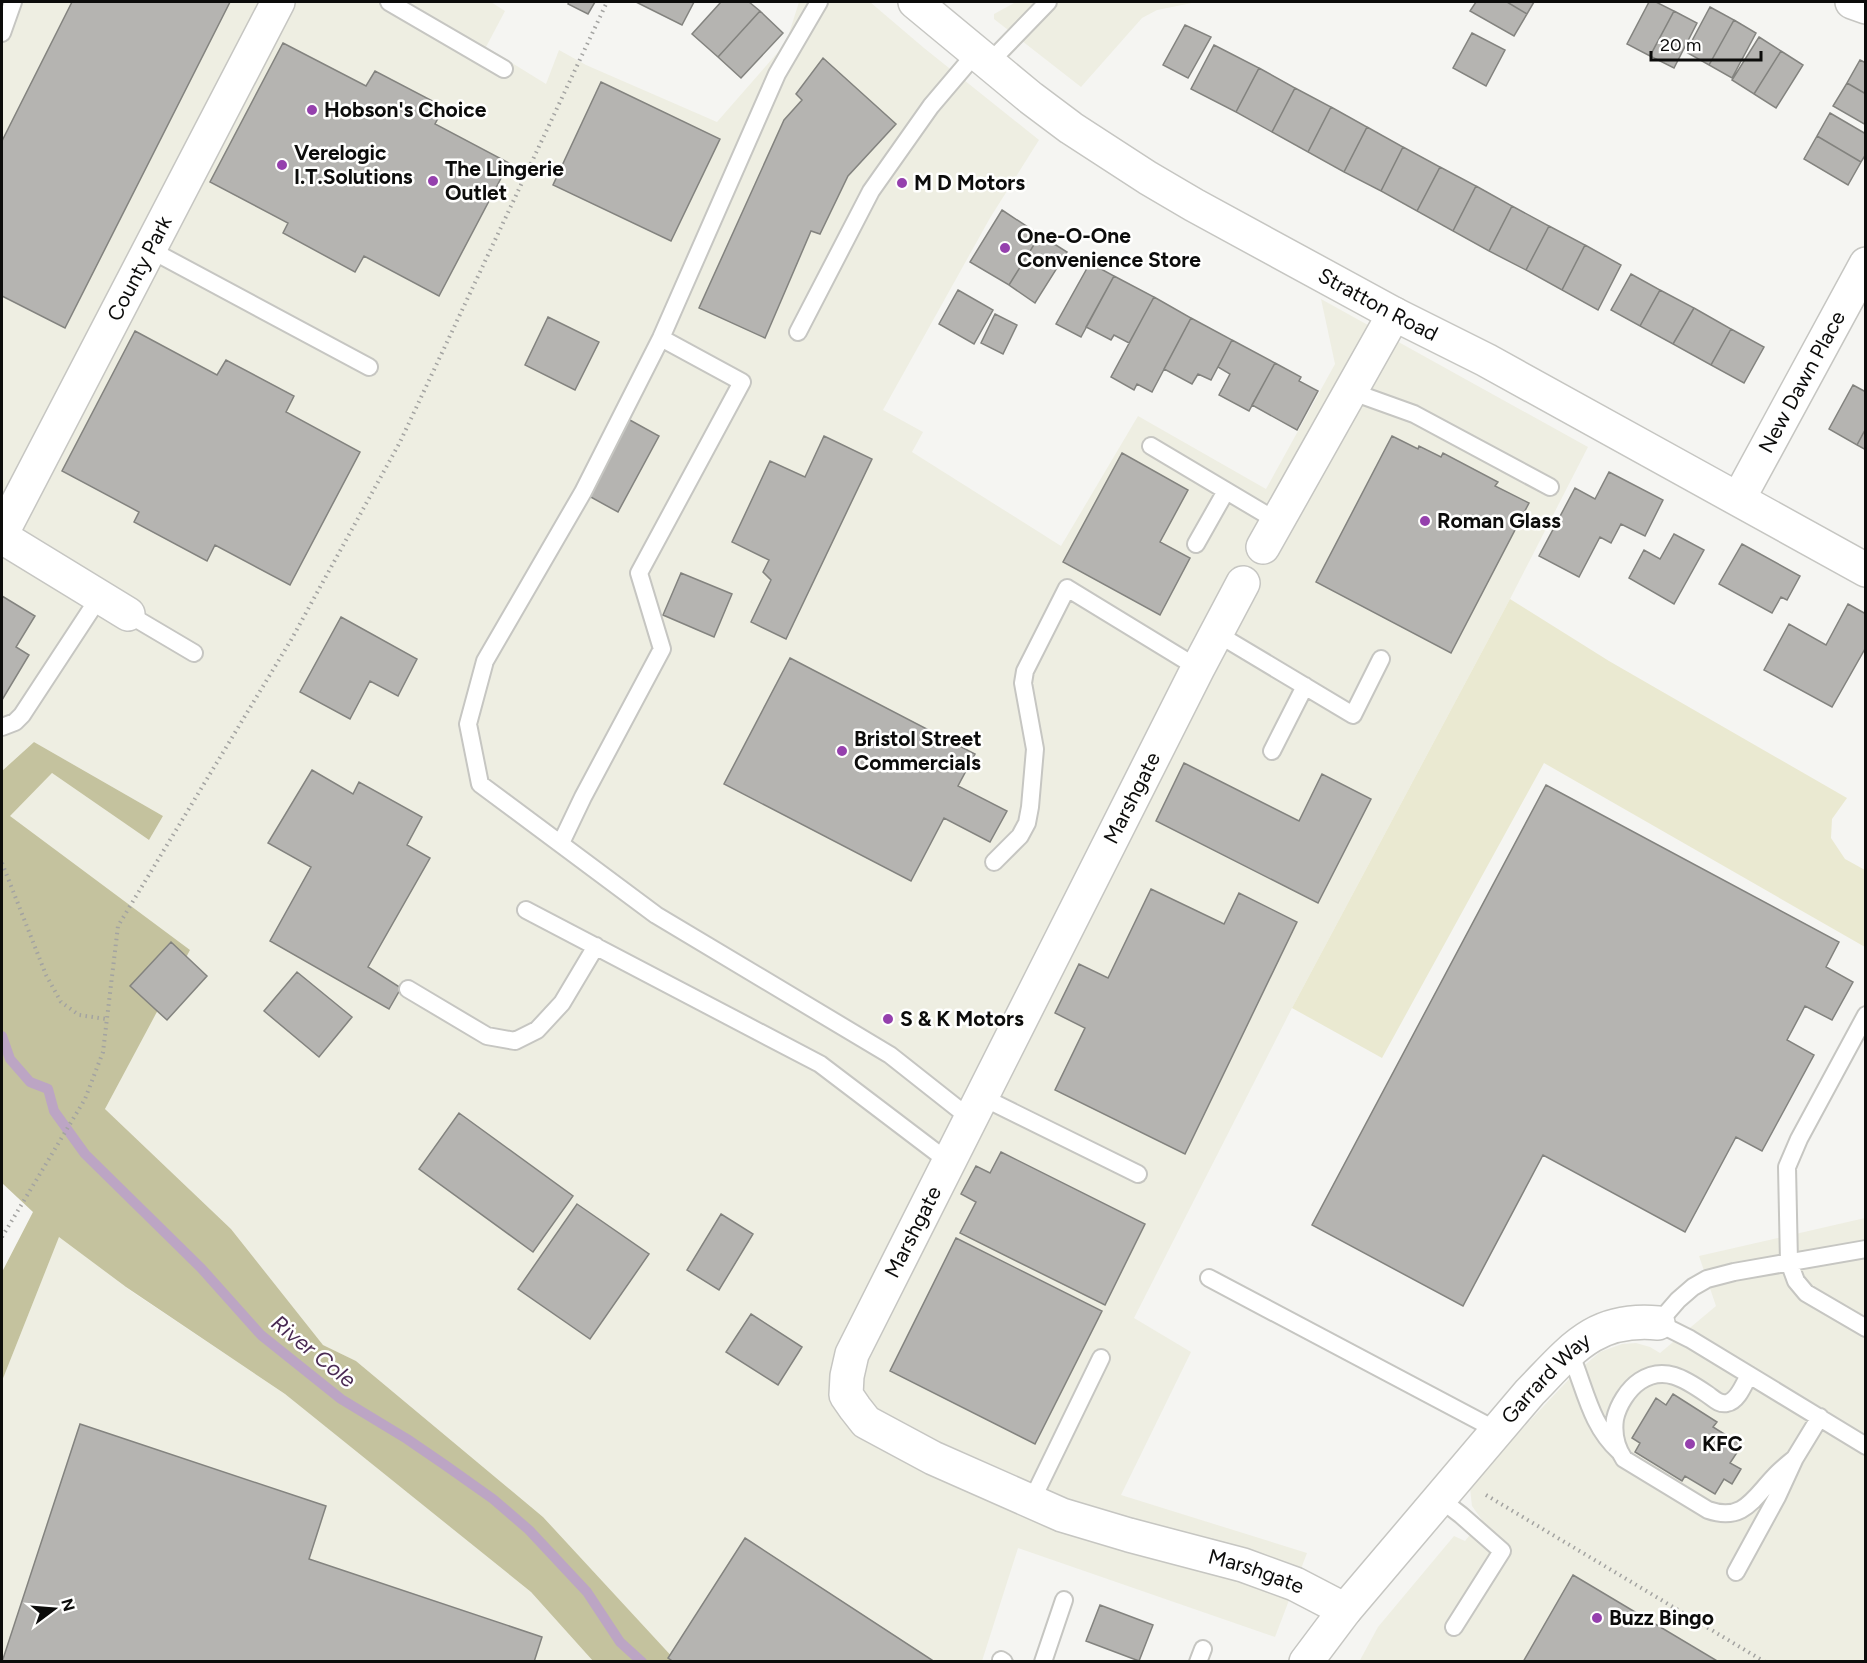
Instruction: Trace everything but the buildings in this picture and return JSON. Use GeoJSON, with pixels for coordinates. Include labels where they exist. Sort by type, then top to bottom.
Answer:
{"type":"FeatureCollection","features":[{"type":"Feature","properties":{"kind":"street","name":"County Park"},"geometry":{"type":"LineString","coordinates":[[128,614],[2,535],[278,2]]}},
{"type":"Feature","properties":{"kind":"street","name":"Stratton Road"},"geometry":{"type":"LineString","coordinates":[[915,2],[1071,128],[1194,205],[1394,314],[1486,360],[1866,570]]}},
{"type":"Feature","properties":{"kind":"street"},"geometry":{"type":"LineString","coordinates":[[1852,2],[1866,7]]}},
{"type":"Feature","properties":{"kind":"street","name":"New Dawn Place"},"geometry":{"type":"LineString","coordinates":[[1738,498],[1866,264]]}},
{"type":"Feature","properties":{"kind":"street"},"geometry":{"type":"LineString","coordinates":[[1270,534],[1394,314]]}},
{"type":"Feature","properties":{"kind":"street","name":"Marshgate"},"geometry":{"type":"LineString","coordinates":[[1243,583],[852,1354],[846,1395],[866,1422],[933,1458],[1031,1502],[1062,1515],[1129,1535],[1243,1565],[1295,1584],[1345,1610]]}},
{"type":"Feature","properties":{"kind":"street","name":"Garrard Way"},"geometry":{"type":"LineString","coordinates":[[1306,1662],[1345,1610],[1451,1507],[1498,1431],[1530,1392],[1570,1353],[1590,1336],[1603,1329],[1641,1322],[1658,1323]]}},
{"type":"Feature","properties":{"kind":"lane"},"geometry":{"type":"LineString","coordinates":[[2,33],[13,2]]}},
{"type":"Feature","properties":{"kind":"lane"},"geometry":{"type":"LineString","coordinates":[[389,2],[504,69]]}},
{"type":"Feature","properties":{"kind":"lane"},"geometry":{"type":"LineString","coordinates":[[819,2],[777,75],[661,338],[582,492],[485,661],[468,724],[480,784],[656,915],[977,1108],[1138,1174]]}},
{"type":"Feature","properties":{"kind":"lane"},"geometry":{"type":"LineString","coordinates":[[798,332],[871,191],[931,106],[982,58],[1048,2]]}},
{"type":"Feature","properties":{"kind":"lane"},"geometry":{"type":"LineString","coordinates":[[149,249],[369,367]]}},
{"type":"Feature","properties":{"kind":"lane"},"geometry":{"type":"LineString","coordinates":[[561,843],[662,649],[639,573],[742,382],[661,338]]}},
{"type":"Feature","properties":{"kind":"lane"},"geometry":{"type":"LineString","coordinates":[[1350,391],[1414,414],[1550,487]]}},
{"type":"Feature","properties":{"kind":"lane"},"geometry":{"type":"LineString","coordinates":[[1150,446],[1226,491],[1270,534]]}},
{"type":"Feature","properties":{"kind":"lane"},"geometry":{"type":"LineString","coordinates":[[1196,544],[1226,491]]}},
{"type":"Feature","properties":{"kind":"lane"},"geometry":{"type":"LineString","coordinates":[[994,862],[1016,841],[1027,823],[1035,749],[1023,683],[1024,671],[1067,588],[1198,668]]}},
{"type":"Feature","properties":{"kind":"lane"},"geometry":{"type":"LineString","coordinates":[[2,727],[15,722],[22,715],[100,596]]}},
{"type":"Feature","properties":{"kind":"lane"},"geometry":{"type":"LineString","coordinates":[[128,614],[194,652]]}},
{"type":"Feature","properties":{"kind":"lane"},"geometry":{"type":"LineString","coordinates":[[1216,633],[1353,715],[1381,659]]}},
{"type":"Feature","properties":{"kind":"lane"},"geometry":{"type":"LineString","coordinates":[[1272,752],[1305,686]]}},
{"type":"Feature","properties":{"kind":"lane"},"geometry":{"type":"LineString","coordinates":[[526,910],[820,1064],[949,1162]]}},
{"type":"Feature","properties":{"kind":"lane"},"geometry":{"type":"LineString","coordinates":[[408,989],[487,1036],[515,1041],[537,1030],[562,1003],[596,946]]}},
{"type":"Feature","properties":{"kind":"lane"},"geometry":{"type":"LineString","coordinates":[[1866,1015],[1798,1139],[1787,1167],[1789,1262],[1796,1281],[1806,1293],[1866,1328]]}},
{"type":"Feature","properties":{"kind":"lane"},"geometry":{"type":"LineString","coordinates":[[1658,1323],[1678,1299],[1707,1279],[1734,1272],[1866,1249]]}},
{"type":"Feature","properties":{"kind":"lane"},"geometry":{"type":"LineString","coordinates":[[1209,1278],[1498,1431]]}},
{"type":"Feature","properties":{"kind":"lane","name":"Garrard Way"},"geometry":{"type":"LineString","coordinates":[[1658,1323],[1690,1339],[1866,1446]]}},
{"type":"Feature","properties":{"kind":"lane"},"geometry":{"type":"LineString","coordinates":[[1570,1353],[1598,1427],[1607,1441],[1619,1451],[1624,1459],[1708,1510],[1720,1514],[1748,1507],[1794,1458]]}},
{"type":"Feature","properties":{"kind":"lane"},"geometry":{"type":"LineString","coordinates":[[1031,1502],[1101,1358]]}},
{"type":"Feature","properties":{"kind":"lane"},"geometry":{"type":"LineString","coordinates":[[1619,1451],[1614,1427],[1618,1410],[1629,1389],[1644,1378],[1656,1373],[1667,1372],[1725,1404],[1736,1398],[1749,1375]]}},
{"type":"Feature","properties":{"kind":"lane"},"geometry":{"type":"LineString","coordinates":[[1736,1572],[1777,1497],[1794,1458],[1820,1417]]}},
{"type":"Feature","properties":{"kind":"lane"},"geometry":{"type":"LineString","coordinates":[[1451,1507],[1502,1551],[1454,1628]]}},
{"type":"Feature","properties":{"kind":"lane"},"geometry":{"type":"LineString","coordinates":[[1043,1662],[1064,1600]]}},
{"type":"Feature","properties":{"kind":"path"},"geometry":{"type":"LineString","coordinates":[[2,1237],[85,1100],[103,1052],[118,926],[291,640],[400,442],[607,2]]}},
{"type":"Feature","properties":{"kind":"path"},"geometry":{"type":"LineString","coordinates":[[2,862],[46,975],[62,1002],[79,1015],[106,1018]]}},
{"type":"Feature","properties":{"kind":"path"},"geometry":{"type":"LineString","coordinates":[[1451,1507],[1481,1492],[1765,1662]]}},
{"type":"Feature","properties":{"kind":"shaded area"},"geometry":{"type":"Polygon","coordinates":[[[2,2],[491,2],[505,11],[486,47],[546,84],[559,50],[586,65],[717,122],[786,43],[799,2],[870,2],[1039,140],[990,218],[883,410],[923,432],[912,452],[1061,546],[1138,416],[1266,489],[1335,364],[1321,299],[1588,447],[1510,599],[1292,1008],[1134,1318],[1191,1352],[1121,1495],[1307,1553],[1275,1637],[1018,1548],[982,1661],[676,1662],[543,1517],[356,1361],[323,1345],[231,1229],[105,1109],[189,950],[9,816],[52,773],[149,840],[163,816],[34,742],[2,771],[2,2]]]}},
{"type":"Feature","properties":{"kind":"shaded area"},"geometry":{"type":"Polygon","coordinates":[[[1016,2],[1197,2],[1157,10],[1142,18],[1081,87],[994,19],[994,14],[1016,2]]]}},
{"type":"Feature","properties":{"kind":"shaded area"},"geometry":{"type":"Polygon","coordinates":[[[34,742],[163,816],[149,840],[52,773],[10,816],[190,950],[105,1109],[231,1229],[323,1345],[356,1361],[543,1517],[676,1661],[593,1661],[531,1592],[285,1394],[126,1287],[59,1237],[2,1381],[2,1272],[33,1212],[2,1183],[2,771],[34,742]]]}},
{"type":"Feature","properties":{"kind":"shaded area"},"geometry":{"type":"Polygon","coordinates":[[[1865,1218],[1865,1661],[1359,1662],[1378,1627],[1454,1536],[1465,1541],[1482,1520],[1472,1506],[1470,1488],[1473,1481],[1572,1376],[1600,1352],[1622,1344],[1636,1343],[1660,1353],[1716,1306],[1699,1256],[1865,1218]]]}},
{"type":"Feature","properties":{"kind":"shaded area"},"geometry":{"type":"Polygon","coordinates":[[[59,1236],[131,1291],[285,1394],[531,1592],[593,1661],[2,1661],[2,1381],[59,1236]]]}},
{"type":"Feature","properties":{"kind":"green space"},"geometry":{"type":"Polygon","coordinates":[[[1510,599],[1609,661],[1847,798],[1832,819],[1831,838],[1845,859],[1865,870],[1865,947],[1544,763],[1382,1058],[1292,1008],[1510,599]]]}},
{"type":"Feature","properties":{"kind":"waterway","name":"River Cole"},"geometry":{"type":"LineString","coordinates":[[2,1036],[10,1059],[30,1082],[48,1089],[54,1111],[85,1154],[201,1268],[261,1335],[341,1399],[407,1439],[493,1499],[529,1530],[587,1592],[620,1642],[642,1662]]}},
{"type":"Feature","properties":{"kind":"place","name":"Hobson's Choice"},"geometry":{"type":"Point","coordinates":[312,110]}},
{"type":"Feature","properties":{"kind":"place","name":"Verelogic I.T.Solutions"},"geometry":{"type":"Point","coordinates":[282,165]}},
{"type":"Feature","properties":{"kind":"place","name":"The Lingerie Outlet"},"geometry":{"type":"Point","coordinates":[433,181]}},
{"type":"Feature","properties":{"kind":"place","name":"M D Motors"},"geometry":{"type":"Point","coordinates":[902,183]}},
{"type":"Feature","properties":{"kind":"place","name":"One-O-One Convenience Store"},"geometry":{"type":"Point","coordinates":[1005,248]}},
{"type":"Feature","properties":{"kind":"place","name":"Roman Glass"},"geometry":{"type":"Point","coordinates":[1425,521]}},
{"type":"Feature","properties":{"kind":"place","name":"Bristol Street Commercials"},"geometry":{"type":"Point","coordinates":[842,751]}},
{"type":"Feature","properties":{"kind":"place","name":"S & K Motors"},"geometry":{"type":"Point","coordinates":[888,1019]}},
{"type":"Feature","properties":{"kind":"place","name":"KFC"},"geometry":{"type":"Point","coordinates":[1690,1444]}},
{"type":"Feature","properties":{"kind":"place","name":"Buzz Bingo"},"geometry":{"type":"Point","coordinates":[1597,1618]}}]}
